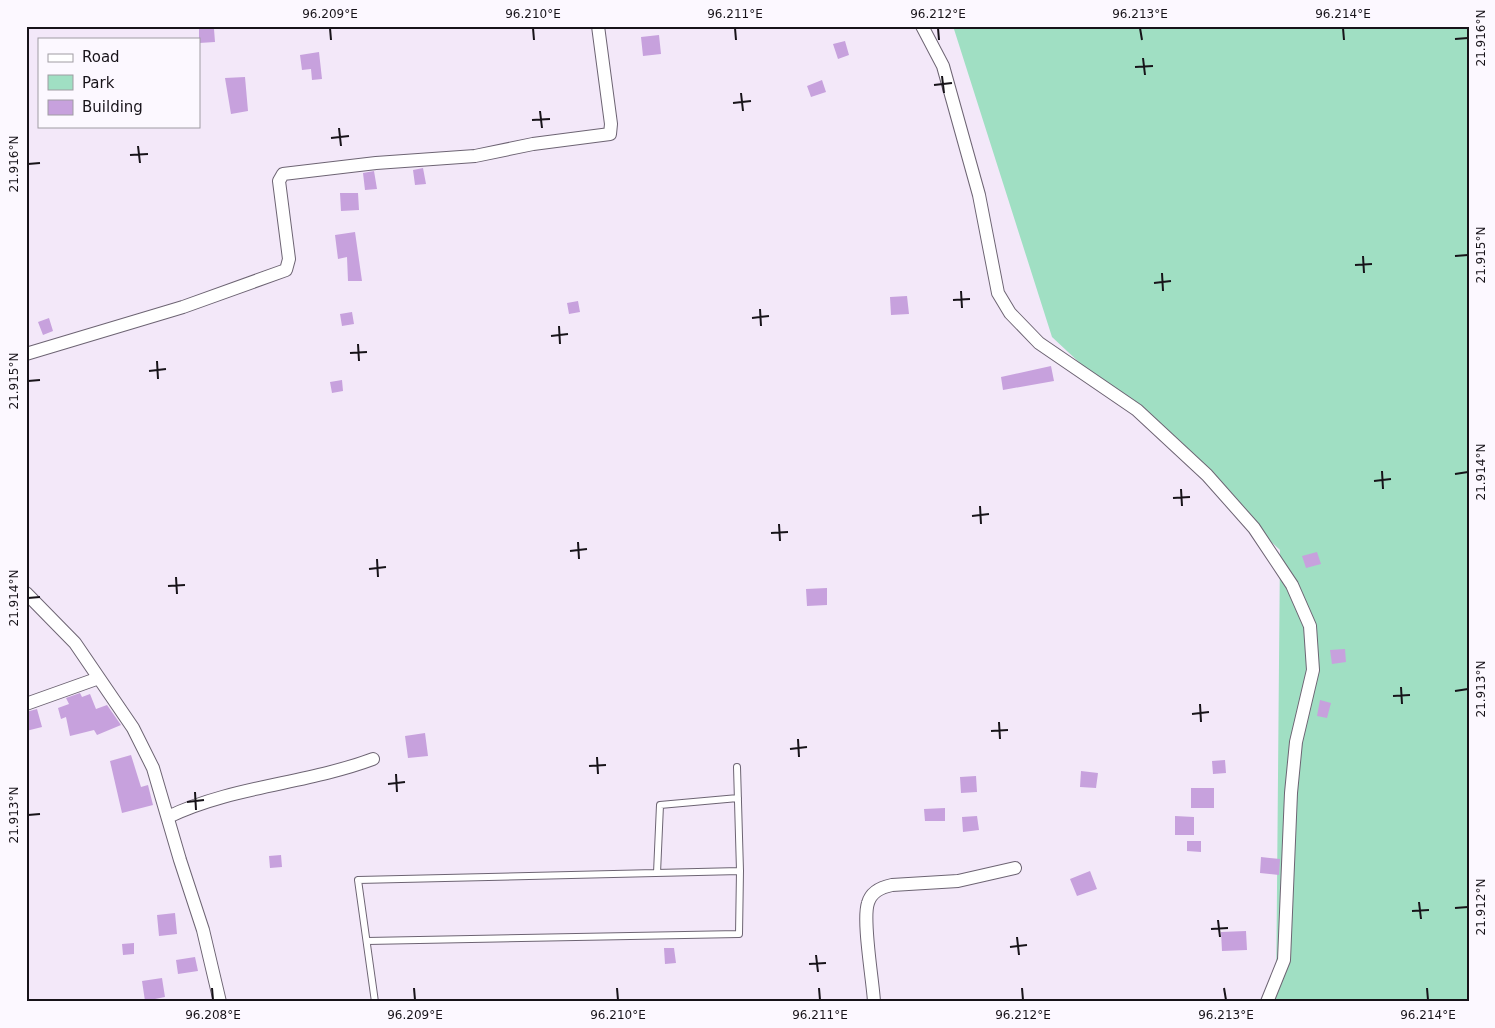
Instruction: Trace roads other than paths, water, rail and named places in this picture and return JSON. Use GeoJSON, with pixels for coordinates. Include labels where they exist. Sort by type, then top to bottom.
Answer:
{"type":"FeatureCollection","features":[{"type":"Feature","properties":{"kind":"street"},"geometry":{"type":"LineString","coordinates":[[26,354],[183,306],[286,270],[289,259],[279,181],[283,174],[376,163],[475,156],[533,144],[610,134],[611,124],[598,26]]}},
{"type":"Feature","properties":{"kind":"street"},"geometry":{"type":"LineString","coordinates":[[922,26],[943,66],[979,196],[998,293],[1010,313],[1039,343],[1137,410],[1207,475],[1254,528],[1292,585],[1310,626],[1313,670],[1296,742],[1291,793],[1284,960],[1267,1002]]}},
{"type":"Feature","properties":{"kind":"street"},"geometry":{"type":"LineString","coordinates":[[26,592],[75,643],[133,728],[153,768],[174,815],[220,1002]]}},
{"type":"Feature","properties":{"kind":"street"},"geometry":{"type":"LineString","coordinates":[[26,704],[99,678]]}},
{"type":"Feature","properties":{"kind":"street"},"geometry":{"type":"LineString","coordinates":[[174,815],[232,794],[300,781],[346,769],[373,759]]}},
{"type":"Feature","properties":{"kind":"street"},"geometry":{"type":"LineString","coordinates":[[874,1002],[867,924],[868,903],[874,893],[892,885],[958,881],[1015,868]]}},
{"type":"Feature","properties":{"kind":"lane"},"geometry":{"type":"LineString","coordinates":[[367,941],[739,934],[740,871],[737,767]]}},
{"type":"Feature","properties":{"kind":"lane"},"geometry":{"type":"LineString","coordinates":[[657,873],[660,805],[738,798]]}},
{"type":"Feature","properties":{"kind":"lane"},"geometry":{"type":"LineString","coordinates":[[375,1002],[358,880],[740,871]]}}]}
